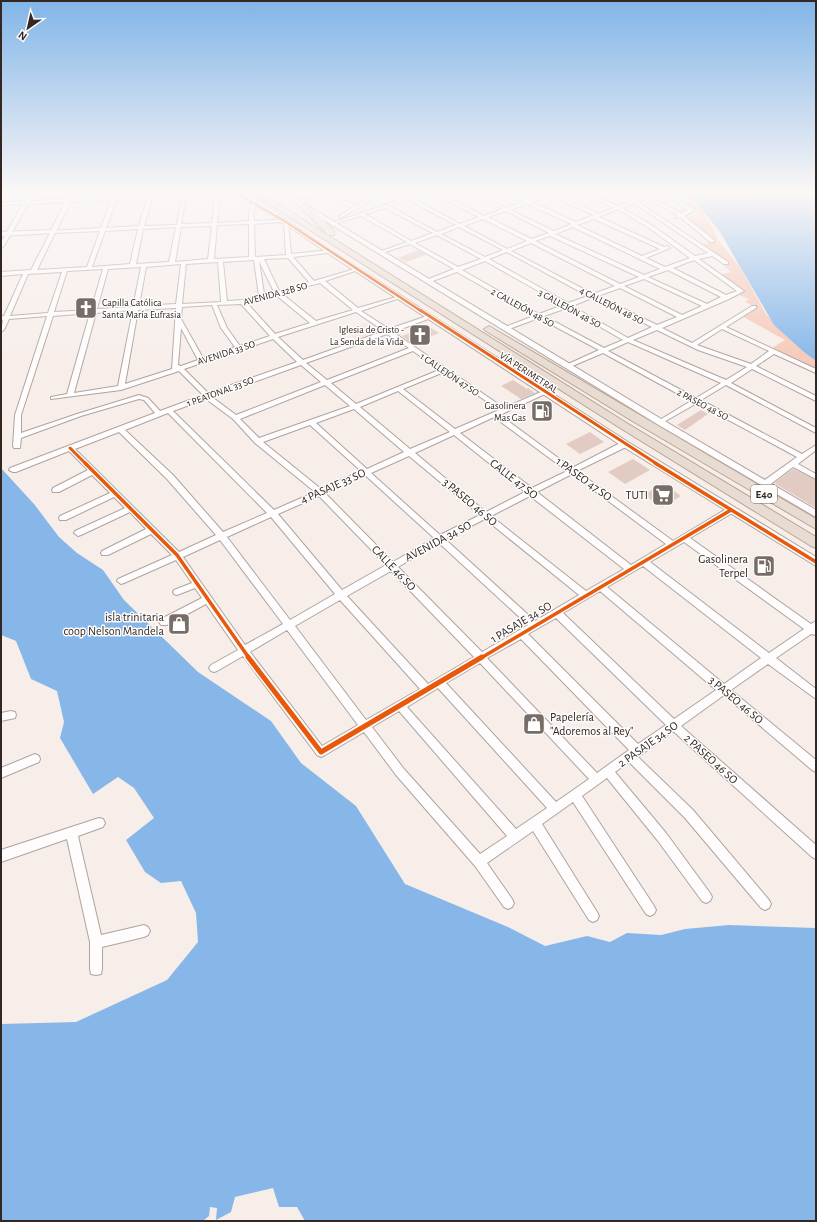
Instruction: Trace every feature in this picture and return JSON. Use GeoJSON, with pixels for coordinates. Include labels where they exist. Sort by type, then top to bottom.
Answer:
{"type":"FeatureCollection","features":[{"type":"Feature","properties":{"kind":"highway","name":"VÍA PERIMETRAL"},"geometry":{"type":"LineString","coordinates":[[346,249],[621,424],[816,543]]}},
{"type":"Feature","properties":{"kind":"highway","name":"VÍA PERIMETRAL"},"geometry":{"type":"LineString","coordinates":[[357,249],[633,417],[816,525]]}},
{"type":"Feature","properties":{"kind":"highway"},"geometry":{"type":"LineString","coordinates":[[621,424],[633,417]]}},
{"type":"Feature","properties":{"kind":"street"},"geometry":{"type":"LineString","coordinates":[[33,272],[44,249]]}},
{"type":"Feature","properties":{"kind":"street"},"geometry":{"type":"LineString","coordinates":[[89,268],[96,249]]}},
{"type":"Feature","properties":{"kind":"street"},"geometry":{"type":"LineString","coordinates":[[133,265],[136,249]]}},
{"type":"Feature","properties":{"kind":"street"},"geometry":{"type":"LineString","coordinates":[[172,262],[174,249]]}},
{"type":"Feature","properties":{"kind":"street"},"geometry":{"type":"LineString","coordinates":[[211,260],[212,249]]}},
{"type":"Feature","properties":{"kind":"street"},"geometry":{"type":"LineString","coordinates":[[255,249],[262,297]]}},
{"type":"Feature","properties":{"kind":"street"},"geometry":{"type":"LineString","coordinates":[[288,249],[289,256],[313,283]]}},
{"type":"Feature","properties":{"kind":"street","name":"VÍA PERIMETRAL"},"geometry":{"type":"LineString","coordinates":[[325,249],[625,444],[816,562]]}},
{"type":"Feature","properties":{"kind":"street","name":"E40"},"geometry":{"type":"LineString","coordinates":[[377,249],[660,422],[816,514]]}},
{"type":"Feature","properties":{"kind":"street"},"geometry":{"type":"LineString","coordinates":[[381,252],[391,249]]}},
{"type":"Feature","properties":{"kind":"street","name":"2 CALLEJÓN 48 SO"},"geometry":{"type":"LineString","coordinates":[[421,249],[604,351]]}},
{"type":"Feature","properties":{"kind":"street","name":"3 CALLEJÓN 48 SO"},"geometry":{"type":"LineString","coordinates":[[465,249],[566,306],[630,340],[665,357],[725,382],[816,431]]}},
{"type":"Feature","properties":{"kind":"street"},"geometry":{"type":"LineString","coordinates":[[547,249],[682,317]]}},
{"type":"Feature","properties":{"kind":"street"},"geometry":{"type":"LineString","coordinates":[[586,249],[707,306]]}},
{"type":"Feature","properties":{"kind":"street"},"geometry":{"type":"LineString","coordinates":[[624,249],[667,268],[727,298]]}},
{"type":"Feature","properties":{"kind":"street"},"geometry":{"type":"LineString","coordinates":[[642,258],[664,249]]}},
{"type":"Feature","properties":{"kind":"street"},"geometry":{"type":"LineString","coordinates":[[568,366],[742,291],[681,249]]}},
{"type":"Feature","properties":{"kind":"street"},"geometry":{"type":"LineString","coordinates":[[706,249],[726,263]]}},
{"type":"Feature","properties":{"kind":"street"},"geometry":{"type":"LineString","coordinates":[[428,281],[508,250]]}},
{"type":"Feature","properties":{"kind":"street","name":"4 CALLEJÓN 48 SO"},"geometry":{"type":"LineString","coordinates":[[508,250],[594,296],[692,345],[753,367],[816,399]]}},
{"type":"Feature","properties":{"kind":"street"},"geometry":{"type":"LineString","coordinates":[[1,274],[172,262],[289,256],[328,251]]}},
{"type":"Feature","properties":{"kind":"street"},"geometry":{"type":"LineString","coordinates":[[507,328],[694,258],[713,254]]}},
{"type":"Feature","properties":{"kind":"street"},"geometry":{"type":"LineString","coordinates":[[256,257],[277,293],[314,324]]}},
{"type":"Feature","properties":{"kind":"street"},"geometry":{"type":"LineString","coordinates":[[220,260],[224,303]]}},
{"type":"Feature","properties":{"kind":"street"},"geometry":{"type":"LineString","coordinates":[[177,368],[178,319],[184,262]]}},
{"type":"Feature","properties":{"kind":"street"},"geometry":{"type":"LineString","coordinates":[[121,388],[144,264]]}},
{"type":"Feature","properties":{"kind":"street"},"geometry":{"type":"LineString","coordinates":[[70,395],[92,311],[106,267]]}},
{"type":"Feature","properties":{"kind":"street","name":"AVENIDA 32B SO"},"geometry":{"type":"LineString","coordinates":[[4,318],[179,305],[243,302],[321,281],[356,269]]}},
{"type":"Feature","properties":{"kind":"street"},"geometry":{"type":"LineString","coordinates":[[17,446],[18,415],[65,270]]}},
{"type":"Feature","properties":{"kind":"street"},"geometry":{"type":"LineString","coordinates":[[1,330],[4,318],[26,273]]}},
{"type":"Feature","properties":{"kind":"street","name":"1 CALLEJÓN 47 SO"},"geometry":{"type":"LineString","coordinates":[[321,281],[358,311],[502,410]]}},
{"type":"Feature","properties":{"kind":"street","name":"AVENIDA 33 SO"},"geometry":{"type":"LineString","coordinates":[[53,398],[121,388],[201,360],[398,297]]}},
{"type":"Feature","properties":{"kind":"street"},"geometry":{"type":"LineString","coordinates":[[243,302],[274,337]]}},
{"type":"Feature","properties":{"kind":"street"},"geometry":{"type":"LineString","coordinates":[[214,304],[224,328],[240,348]]}},
{"type":"Feature","properties":{"kind":"street"},"geometry":{"type":"LineString","coordinates":[[692,345],[754,307]]}},
{"type":"Feature","properties":{"kind":"street","name":"1 PEATONAL 33 SO"},"geometry":{"type":"LineString","coordinates":[[13,470],[300,361],[429,317]]}},
{"type":"Feature","properties":{"kind":"street"},"geometry":{"type":"LineString","coordinates":[[178,319],[201,360]]}},
{"type":"Feature","properties":{"kind":"street"},"geometry":{"type":"LineString","coordinates":[[722,327],[774,350],[816,371]]}},
{"type":"Feature","properties":{"kind":"street","name":"3 PASEO 46 SO"},"geometry":{"type":"LineString","coordinates":[[274,337],[326,383],[356,406],[486,516],[586,596]]}},
{"type":"Feature","properties":{"kind":"street"},"geometry":{"type":"LineString","coordinates":[[235,418],[413,349]]}},
{"type":"Feature","properties":{"kind":"street"},"geometry":{"type":"LineString","coordinates":[[660,422],[725,382],[753,367],[774,350]]}},
{"type":"Feature","properties":{"kind":"street","name":"2 PASEO 48 SO"},"geometry":{"type":"LineString","coordinates":[[604,351],[802,457]]}},
{"type":"Feature","properties":{"kind":"street","name":"CALLE 46 SO"},"geometry":{"type":"LineString","coordinates":[[177,368],[207,396],[235,418],[258,441],[320,492],[481,658],[596,780]]}},
{"type":"Feature","properties":{"kind":"street"},"geometry":{"type":"LineString","coordinates":[[258,441],[356,406],[444,370]]}},
{"type":"Feature","properties":{"kind":"street","name":"CALLE 47 SO"},"geometry":{"type":"LineString","coordinates":[[398,388],[631,570]]}},
{"type":"Feature","properties":{"kind":"street","name":"4 PASAJE 33 SO"},"geometry":{"type":"LineString","coordinates":[[122,581],[177,555],[545,392]]}},
{"type":"Feature","properties":{"kind":"street"},"geometry":{"type":"LineString","coordinates":[[17,438],[79,415],[138,397],[146,399],[158,414]]}},
{"type":"Feature","properties":{"kind":"street"},"geometry":{"type":"LineString","coordinates":[[168,410],[272,513],[341,596],[428,690]]}},
{"type":"Feature","properties":{"kind":"street","name":"1 PASEO 47 SO"},"geometry":{"type":"LineString","coordinates":[[494,414],[673,544]]}},
{"type":"Feature","properties":{"kind":"street"},"geometry":{"type":"LineString","coordinates":[[311,422],[535,626]]}},
{"type":"Feature","properties":{"kind":"street"},"geometry":{"type":"LineString","coordinates":[[120,429],[170,477],[221,536],[400,772],[479,862],[508,904]]}},
{"type":"Feature","properties":{"kind":"street","name":"AVENIDA 34 SO"},"geometry":{"type":"LineString","coordinates":[[214,668],[290,626],[439,539],[625,444]]}},
{"type":"Feature","properties":{"kind":"street"},"geometry":{"type":"LineString","coordinates":[[765,484],[816,447]]}},
{"type":"Feature","properties":{"kind":"street"},"geometry":{"type":"LineString","coordinates":[[70,448],[177,555],[244,651]]}},
{"type":"Feature","properties":{"kind":"street"},"geometry":{"type":"LineString","coordinates":[[793,464],[816,477]]}},
{"type":"Feature","properties":{"kind":"street"},"geometry":{"type":"LineString","coordinates":[[56,490],[94,471]]}},
{"type":"Feature","properties":{"kind":"street"},"geometry":{"type":"LineString","coordinates":[[63,518],[116,494]]}},
{"type":"Feature","properties":{"kind":"street"},"geometry":{"type":"LineString","coordinates":[[78,533],[130,508]]}},
{"type":"Feature","properties":{"kind":"street","name":"1 PASAJE 34 SO"},"geometry":{"type":"LineString","coordinates":[[244,651],[321,752],[731,510]]}},
{"type":"Feature","properties":{"kind":"street"},"geometry":{"type":"LineString","coordinates":[[105,553],[152,530]]}},
{"type":"Feature","properties":{"kind":"street"},"geometry":{"type":"LineString","coordinates":[[684,538],[814,629]]}},
{"type":"Feature","properties":{"kind":"street"},"geometry":{"type":"LineString","coordinates":[[644,562],[816,695]]}},
{"type":"Feature","properties":{"kind":"street"},"geometry":{"type":"LineString","coordinates":[[177,592],[197,584]]}},
{"type":"Feature","properties":{"kind":"street","name":"3 PASEO 46 SO"},"geometry":{"type":"LineString","coordinates":[[601,587],[816,767]]}},
{"type":"Feature","properties":{"kind":"street"},"geometry":{"type":"LineString","coordinates":[[164,622],[208,599]]}},
{"type":"Feature","properties":{"kind":"street","name":"2 PASEO 46 SO"},"geometry":{"type":"LineString","coordinates":[[557,613],[674,726],[816,853]]}},
{"type":"Feature","properties":{"kind":"street","name":"2 PASAJE 34 SO"},"geometry":{"type":"LineString","coordinates":[[479,862],[769,658],[814,629]]}},
{"type":"Feature","properties":{"kind":"street"},"geometry":{"type":"LineString","coordinates":[[522,634],[689,814],[764,904]]}},
{"type":"Feature","properties":{"kind":"street"},"geometry":{"type":"LineString","coordinates":[[440,683],[555,809]]}},
{"type":"Feature","properties":{"kind":"street"},"geometry":{"type":"LineString","coordinates":[[400,706],[515,837]]}},
{"type":"Feature","properties":{"kind":"street"},"geometry":{"type":"LineString","coordinates":[[1,773],[35,759]]}},
{"type":"Feature","properties":{"kind":"street"},"geometry":{"type":"LineString","coordinates":[[608,772],[662,837],[706,897]]}},
{"type":"Feature","properties":{"kind":"street"},"geometry":{"type":"LineString","coordinates":[[575,795],[650,910]]}},
{"type":"Feature","properties":{"kind":"street"},"geometry":{"type":"LineString","coordinates":[[1,856],[99,823]]}},
{"type":"Feature","properties":{"kind":"street"},"geometry":{"type":"LineString","coordinates":[[535,823],[593,916]]}},
{"type":"Feature","properties":{"kind":"street"},"geometry":{"type":"LineString","coordinates":[[71,832],[96,942],[96,969]]}},
{"type":"Feature","properties":{"kind":"street"},"geometry":{"type":"LineString","coordinates":[[96,942],[144,931]]}},
{"type":"Feature","properties":{"kind":"shaded area"},"geometry":{"type":"Polygon","coordinates":[[[706,249],[725,249],[740,267],[766,314],[816,359],[816,370],[772,348],[785,340],[740,315],[753,306],[745,302],[749,299],[739,295],[742,291],[719,275],[731,272],[706,249]]]}},
{"type":"Feature","properties":{"kind":"shaded area"},"geometry":{"type":"Polygon","coordinates":[[[369,322],[380,332],[356,340],[345,330],[369,322]]]}},
{"type":"Feature","properties":{"kind":"water"},"geometry":{"type":"Polygon","coordinates":[[[730,249],[816,249],[816,361],[774,325],[730,249]]]}},
{"type":"Feature","properties":{"kind":"water"},"geometry":{"type":"Polygon","coordinates":[[[1,468],[34,504],[59,537],[77,553],[103,570],[124,600],[198,672],[271,721],[301,763],[356,806],[405,884],[508,927],[545,946],[587,936],[610,942],[627,933],[661,935],[685,929],[729,925],[816,928],[816,1221],[305,1221],[297,1207],[279,1207],[273,1188],[235,1197],[231,1212],[216,1220],[217,1208],[210,1207],[209,1216],[203,1221],[1,1221],[1,1024],[76,1022],[167,980],[198,942],[196,913],[181,881],[161,883],[145,872],[126,840],[154,818],[134,788],[118,777],[93,794],[60,738],[64,722],[57,691],[31,679],[16,641],[1,635],[1,468]]]}},
{"type":"Feature","properties":{"kind":"building"},"geometry":{"type":"Polygon","coordinates":[[[418,250],[426,255],[406,262],[398,258],[418,250]]]}},
{"type":"Feature","properties":{"kind":"building","name":"Iglesia de Cristo - La Senda de la Vida"},"geometry":{"type":"Polygon","coordinates":[[[428,326],[439,333],[424,339],[422,337],[410,342],[402,336],[428,326]]]}},
{"type":"Feature","properties":{"kind":"building"},"geometry":{"type":"Polygon","coordinates":[[[513,380],[535,393],[521,399],[501,386],[513,380]]]}},
{"type":"Feature","properties":{"kind":"building"},"geometry":{"type":"Polygon","coordinates":[[[701,410],[708,414],[685,430],[677,425],[701,410]]]}},
{"type":"Feature","properties":{"kind":"building"},"geometry":{"type":"Polygon","coordinates":[[[590,432],[604,442],[580,454],[566,444],[590,432]]]}},
{"type":"Feature","properties":{"kind":"building"},"geometry":{"type":"Polygon","coordinates":[[[633,459],[650,470],[625,484],[608,472],[633,459]]]}},
{"type":"Feature","properties":{"kind":"building"},"geometry":{"type":"Polygon","coordinates":[[[793,469],[816,480],[816,508],[774,483],[793,469]]]}},
{"type":"Feature","properties":{"kind":"building","name":"TUTI"},"geometry":{"type":"Polygon","coordinates":[[[663,483],[681,496],[662,507],[644,495],[663,483]]]}},
{"type":"Feature","properties":{"kind":"cycle path"},"geometry":{"type":"LineString","coordinates":[[325,249],[625,444],[816,562]]}},
{"type":"Feature","properties":{"kind":"cycle path"},"geometry":{"type":"LineString","coordinates":[[70,448],[177,555],[244,651],[321,752],[731,510]]}},
{"type":"Feature","properties":{"kind":"place","name":"Capilla Católica Santa María Eufrasia"},"geometry":{"type":"Point","coordinates":[86,308]}},
{"type":"Feature","properties":{"kind":"place","name":"Iglesia de Cristo - La Senda de la Vida"},"geometry":{"type":"Point","coordinates":[420,335]}},
{"type":"Feature","properties":{"kind":"place","name":"Gasolinera Mas Gas"},"geometry":{"type":"Point","coordinates":[542,411]}},
{"type":"Feature","properties":{"kind":"place","name":"TUTI"},"geometry":{"type":"Point","coordinates":[663,495]}},
{"type":"Feature","properties":{"kind":"place","name":"Gasolinera Terpel"},"geometry":{"type":"Point","coordinates":[764,566]}},
{"type":"Feature","properties":{"kind":"place","name":"isla trinitaria coop Nelson Mandela"},"geometry":{"type":"Point","coordinates":[179,624]}},
{"type":"Feature","properties":{"kind":"place","name":"Papelería \"Adoremos al Rey\""},"geometry":{"type":"Point","coordinates":[534,724]}}]}
